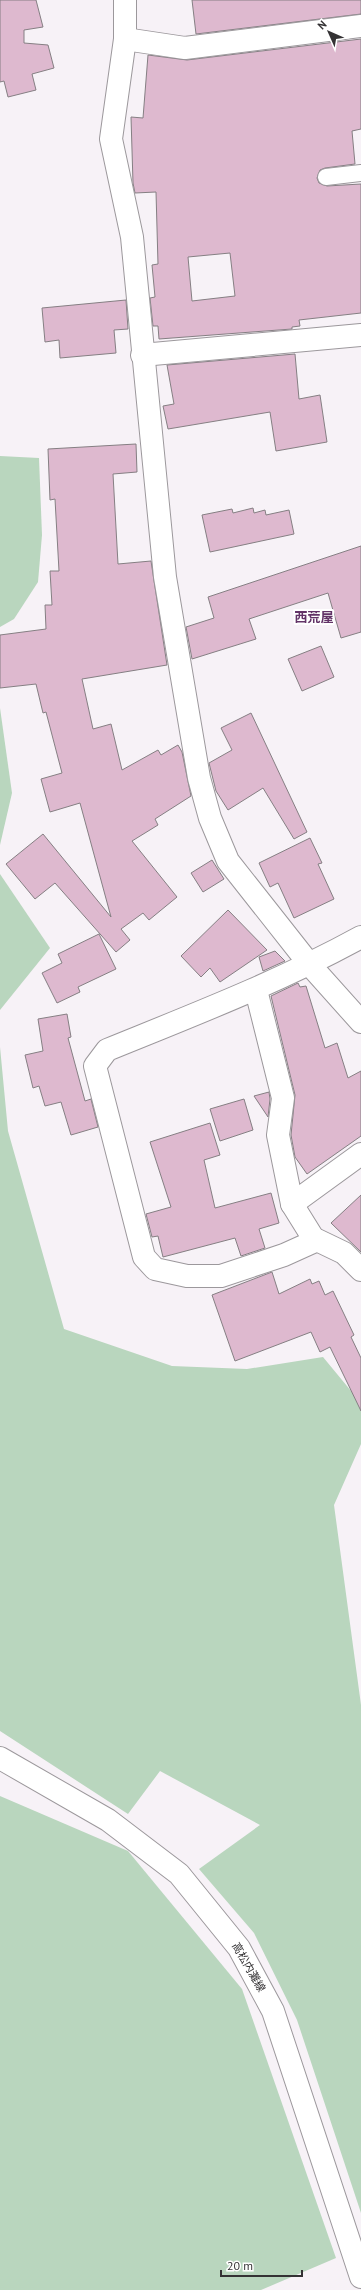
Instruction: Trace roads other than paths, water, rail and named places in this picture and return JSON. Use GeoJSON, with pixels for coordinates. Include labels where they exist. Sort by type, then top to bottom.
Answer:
{"type":"FeatureCollection","features":[{"type":"Feature","properties":{"kind":"street"},"geometry":{"type":"LineString","coordinates":[[125,0],[125,39],[111,139],[132,237],[142,356],[165,577],[199,778],[228,861],[310,965],[361,1022]]}},
{"type":"Feature","properties":{"kind":"street"},"geometry":{"type":"LineString","coordinates":[[125,39],[185,48],[361,26]]}},
{"type":"Feature","properties":{"kind":"street"},"geometry":{"type":"LineString","coordinates":[[142,356],[361,336]]}},
{"type":"Feature","properties":{"kind":"street"},"geometry":{"type":"LineString","coordinates":[[361,937],[310,965],[256,990],[107,1050],[95,1066],[144,1257],[155,1269],[187,1276],[221,1276],[284,1255],[317,1240],[344,1253],[361,1270]]}},
{"type":"Feature","properties":{"kind":"street"},"geometry":{"type":"LineString","coordinates":[[256,990],[283,1098],[278,1135],[292,1204],[315,1241]]}},
{"type":"Feature","properties":{"kind":"street"},"geometry":{"type":"LineString","coordinates":[[292,1204],[361,1154]]}},
{"type":"Feature","properties":{"kind":"street","name":"高松内灘線"},"geometry":{"type":"LineString","coordinates":[[0,1758],[108,1820],[179,1874],[239,1948],[273,2011],[361,2277]]}},
{"type":"Feature","properties":{"kind":"lane"},"geometry":{"type":"LineString","coordinates":[[326,177],[361,173]]}},
{"type":"Feature","properties":{"kind":"district","name":"西荒屋"},"geometry":{"type":"Point","coordinates":[314,617]}}]}
